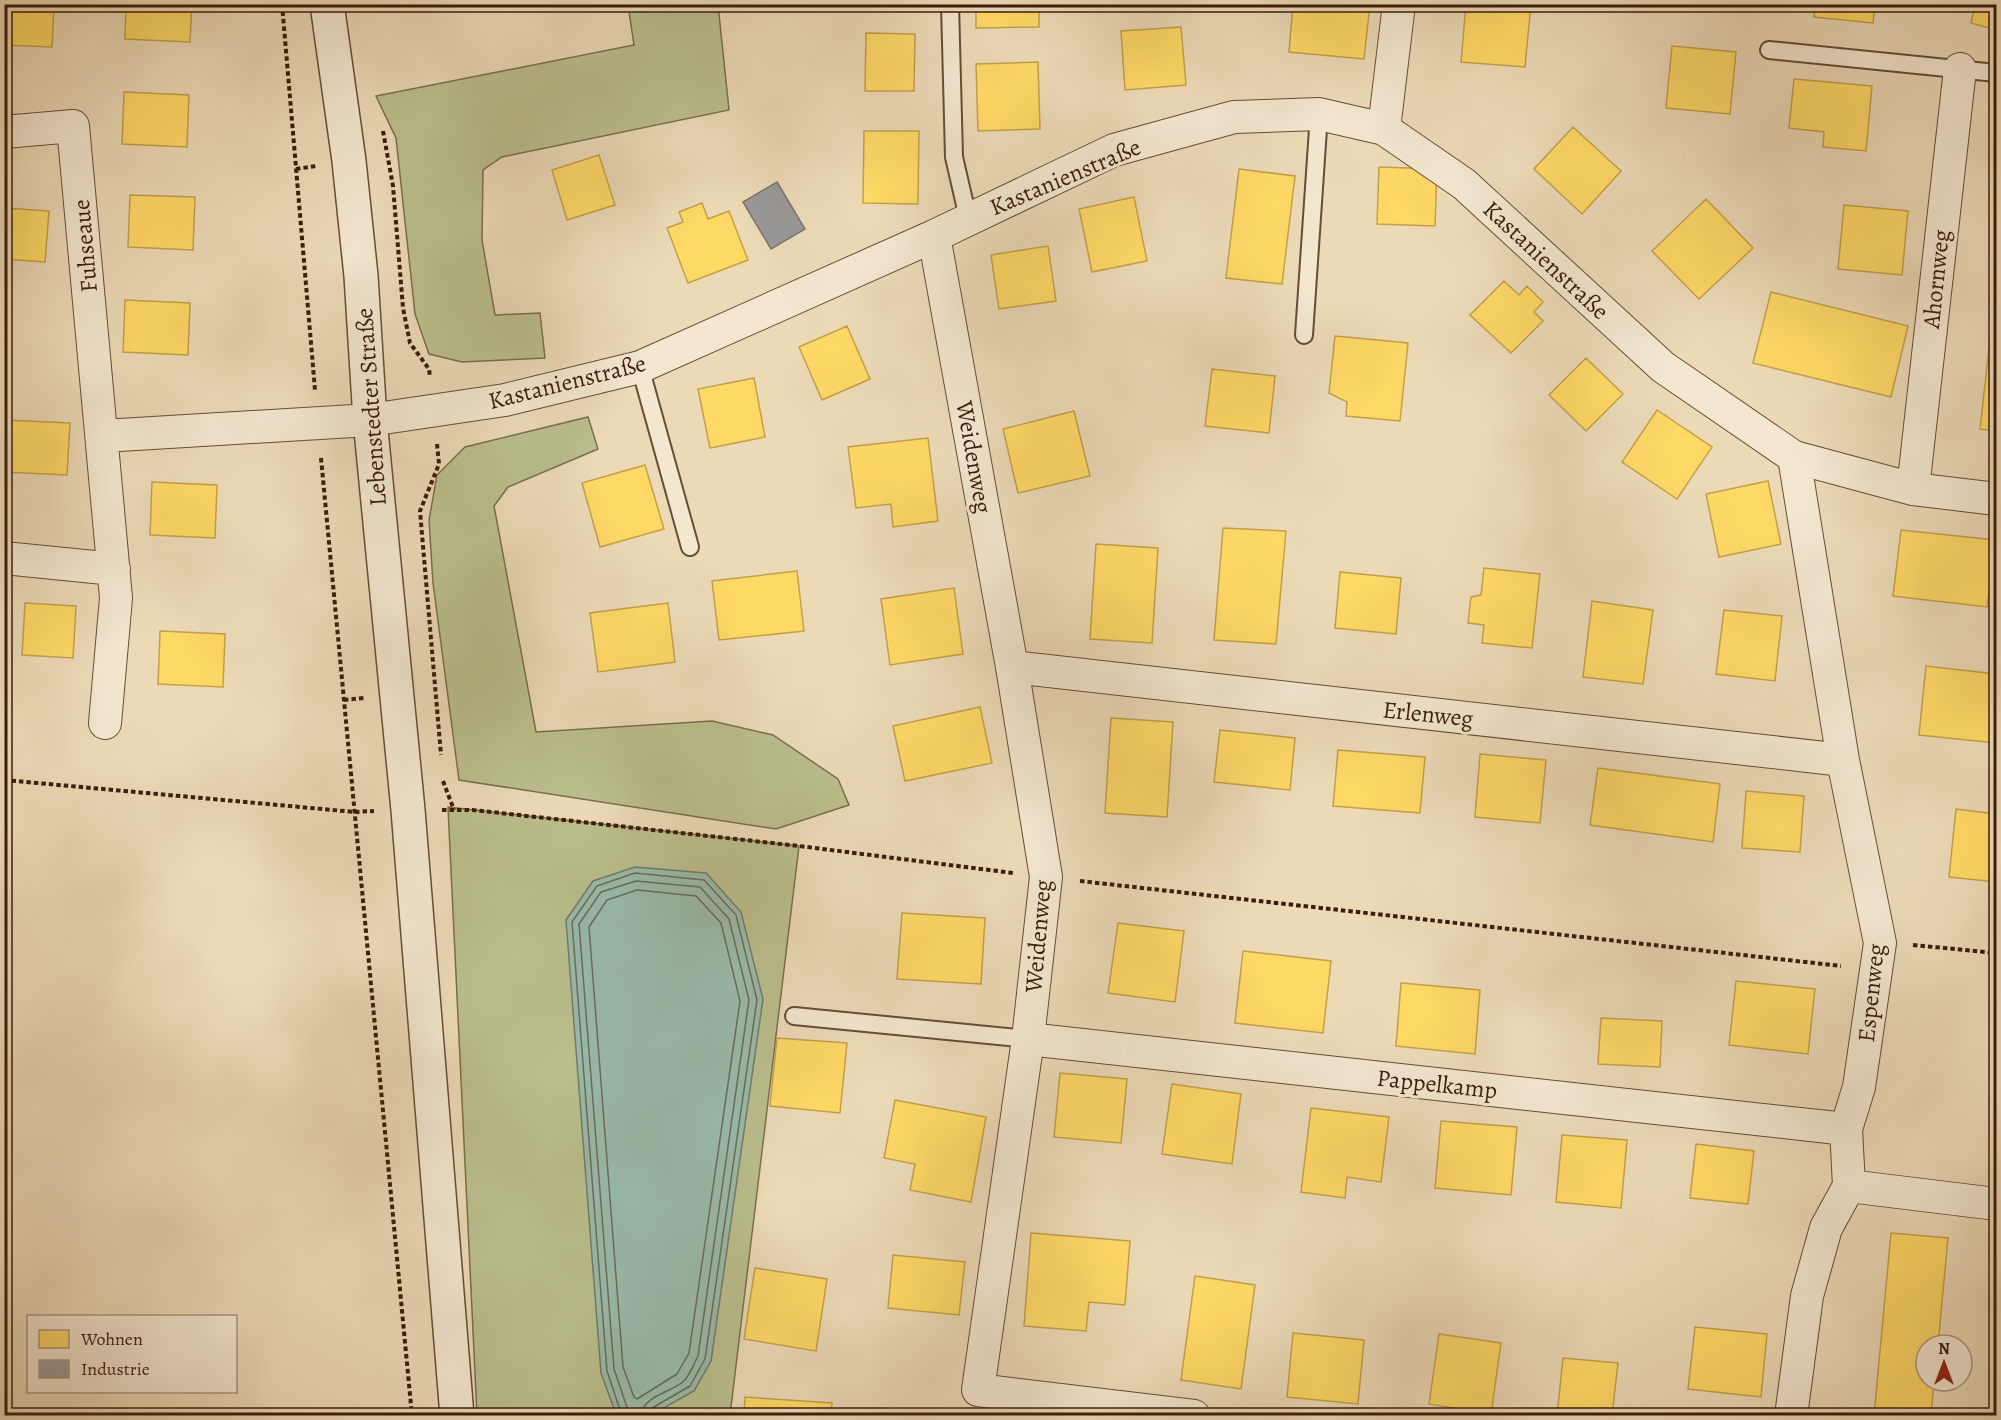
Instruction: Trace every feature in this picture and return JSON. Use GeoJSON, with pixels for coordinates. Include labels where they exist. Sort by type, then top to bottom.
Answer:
{"type":"FeatureCollection","features":[{"type":"Feature","properties":{"kind":"street","name":"Lebenstedter Straße"},"geometry":{"type":"LineString","coordinates":[[327,4],[349,161],[361,276],[370,420],[408,810],[457,1416]]}},
{"type":"Feature","properties":{"kind":"street"},"geometry":{"type":"LineString","coordinates":[[1384,129],[1399,4]]}},
{"type":"Feature","properties":{"kind":"street","name":"Ahornweg"},"geometry":{"type":"LineString","coordinates":[[1913,489],[1960,69]]}},
{"type":"Feature","properties":{"kind":"street","name":"Kastanienstraße"},"geometry":{"type":"LineString","coordinates":[[370,420],[505,400],[640,367],[933,236],[1114,150],[1234,117],[1319,114],[1384,129],[1464,184],[1663,367],[1794,457],[1913,489],[1996,499]]}},
{"type":"Feature","properties":{"kind":"street","name":"Fuhseaue"},"geometry":{"type":"LineString","coordinates":[[4,132],[73,126],[116,598],[105,723]]}},
{"type":"Feature","properties":{"kind":"street","name":"Weidenweg"},"geometry":{"type":"LineString","coordinates":[[933,236],[1012,667],[1046,877],[1028,1039],[978,1390],[1194,1416]]}},
{"type":"Feature","properties":{"kind":"street"},"geometry":{"type":"LineString","coordinates":[[103,436],[370,420]]}},
{"type":"Feature","properties":{"kind":"street","name":"Espenweg"},"geometry":{"type":"LineString","coordinates":[[1794,457],[1843,760],[1878,956],[1859,1087],[1846,1129],[1849,1186]]}},
{"type":"Feature","properties":{"kind":"street"},"geometry":{"type":"LineString","coordinates":[[4,558],[114,569]]}},
{"type":"Feature","properties":{"kind":"street","name":"Erlenweg"},"geometry":{"type":"LineString","coordinates":[[1012,667],[1843,760]]}},
{"type":"Feature","properties":{"kind":"street","name":"Pappelkamp"},"geometry":{"type":"LineString","coordinates":[[1028,1039],[1846,1129]]}},
{"type":"Feature","properties":{"kind":"street"},"geometry":{"type":"LineString","coordinates":[[1791,1416],[1807,1296],[1826,1227],[1849,1186],[1996,1204]]}},
{"type":"Feature","properties":{"kind":"lane"},"geometry":{"type":"LineString","coordinates":[[950,4],[954,158],[968,218]]}},
{"type":"Feature","properties":{"kind":"lane"},"geometry":{"type":"LineString","coordinates":[[1769,50],[1996,73]]}},
{"type":"Feature","properties":{"kind":"lane"},"geometry":{"type":"LineString","coordinates":[[1304,336],[1319,114]]}},
{"type":"Feature","properties":{"kind":"lane"},"geometry":{"type":"LineString","coordinates":[[640,367],[690,547]]}},
{"type":"Feature","properties":{"kind":"lane"},"geometry":{"type":"LineString","coordinates":[[794,1016],[1028,1039]]}},
{"type":"Feature","properties":{"kind":"path"},"geometry":{"type":"LineString","coordinates":[[282,4],[317,423],[412,1416]]}},
{"type":"Feature","properties":{"kind":"path"},"geometry":{"type":"LineString","coordinates":[[383,129],[393,186],[403,308],[410,343],[429,369],[439,464],[420,511],[441,761]]}},
{"type":"Feature","properties":{"kind":"path"},"geometry":{"type":"LineString","coordinates":[[442,773],[443,784],[454,810]]}},
{"type":"Feature","properties":{"kind":"path"},"geometry":{"type":"LineString","coordinates":[[4,780],[355,812],[473,810],[788,845],[1046,877],[1878,956],[1996,953]]}},
{"type":"Feature","properties":{"kind":"green space"},"geometry":{"type":"Polygon","coordinates":[[[628,5],[718,5],[729,110],[502,157],[483,170],[482,240],[495,315],[540,313],[545,358],[462,362],[429,354],[415,314],[396,138],[376,96],[634,45],[628,5]]]}},
{"type":"Feature","properties":{"kind":"green space"},"geometry":{"type":"Polygon","coordinates":[[[588,417],[598,449],[508,487],[494,506],[536,732],[712,721],[773,735],[838,779],[849,805],[776,829],[459,780],[433,583],[429,520],[437,475],[465,447],[588,417]]]}},
{"type":"Feature","properties":{"kind":"green space"},"geometry":{"type":"Polygon","coordinates":[[[448,807],[799,846],[730,1415],[477,1415],[448,807]]]}},
{"type":"Feature","properties":{"kind":"water"},"geometry":{"type":"Polygon","coordinates":[[[635,867],[706,873],[741,912],[763,999],[711,1361],[694,1391],[651,1415],[616,1414],[601,1373],[566,920],[593,881],[635,867]]]}},
{"type":"Feature","properties":{"kind":"building: Wohnen"},"geometry":{"type":"Polygon","coordinates":[[[4,4],[54,4],[52,47],[4,45],[4,4]]]}},
{"type":"Feature","properties":{"kind":"building: Wohnen"},"geometry":{"type":"Polygon","coordinates":[[[126,4],[192,4],[190,42],[125,39],[126,4]]]}},
{"type":"Feature","properties":{"kind":"building: Wohnen"},"geometry":{"type":"Polygon","coordinates":[[[976,4],[1039,4],[1039,27],[976,28],[976,4]]]}},
{"type":"Feature","properties":{"kind":"building: Wohnen"},"geometry":{"type":"Polygon","coordinates":[[[1293,4],[1370,4],[1364,59],[1289,52],[1293,4]]]}},
{"type":"Feature","properties":{"kind":"building: Wohnen"},"geometry":{"type":"Polygon","coordinates":[[[1466,4],[1531,4],[1525,67],[1461,62],[1466,4]]]}},
{"type":"Feature","properties":{"kind":"building: Wohnen"},"geometry":{"type":"Polygon","coordinates":[[[1816,4],[1875,4],[1873,23],[1814,17],[1816,4]]]}},
{"type":"Feature","properties":{"kind":"building: Wohnen"},"geometry":{"type":"Polygon","coordinates":[[[1957,4],[1996,4],[1996,30],[1971,23],[1974,10],[1957,4]]]}},
{"type":"Feature","properties":{"kind":"building: Wohnen"},"geometry":{"type":"Polygon","coordinates":[[[1181,27],[1186,85],[1125,90],[1121,31],[1181,27]]]}},
{"type":"Feature","properties":{"kind":"building: Wohnen"},"geometry":{"type":"Polygon","coordinates":[[[866,33],[915,34],[914,91],[865,91],[866,33]]]}},
{"type":"Feature","properties":{"kind":"building: Wohnen"},"geometry":{"type":"Polygon","coordinates":[[[1672,46],[1736,52],[1730,114],[1666,108],[1672,46]]]}},
{"type":"Feature","properties":{"kind":"building: Wohnen"},"geometry":{"type":"Polygon","coordinates":[[[1038,62],[1040,129],[978,131],[976,64],[1038,62]]]}},
{"type":"Feature","properties":{"kind":"building: Wohnen"},"geometry":{"type":"Polygon","coordinates":[[[1794,79],[1872,86],[1866,151],[1823,147],[1824,132],[1789,128],[1794,79]]]}},
{"type":"Feature","properties":{"kind":"building: Wohnen"},"geometry":{"type":"Polygon","coordinates":[[[124,92],[189,95],[187,147],[122,144],[124,92]]]}},
{"type":"Feature","properties":{"kind":"building: Wohnen"},"geometry":{"type":"Polygon","coordinates":[[[1573,127],[1621,171],[1582,214],[1534,169],[1573,127]]]}},
{"type":"Feature","properties":{"kind":"building: Wohnen"},"geometry":{"type":"Polygon","coordinates":[[[864,131],[919,131],[918,204],[863,203],[864,131]]]}},
{"type":"Feature","properties":{"kind":"building: Wohnen"},"geometry":{"type":"Polygon","coordinates":[[[599,155],[615,205],[567,220],[552,170],[599,155]]]}},
{"type":"Feature","properties":{"kind":"building: Wohnen"},"geometry":{"type":"Polygon","coordinates":[[[1379,167],[1437,169],[1435,226],[1377,224],[1379,167]]]}},
{"type":"Feature","properties":{"kind":"building: Wohnen"},"geometry":{"type":"Polygon","coordinates":[[[1239,169],[1295,176],[1282,284],[1226,278],[1239,169]]]}},
{"type":"Feature","properties":{"kind":"building: Wohnen"},"geometry":{"type":"Polygon","coordinates":[[[130,195],[195,197],[193,250],[128,247],[130,195]]]}},
{"type":"Feature","properties":{"kind":"building: Wohnen"},"geometry":{"type":"Polygon","coordinates":[[[1134,197],[1147,261],[1092,272],[1079,209],[1134,197]]]}},
{"type":"Feature","properties":{"kind":"building: Wohnen"},"geometry":{"type":"Polygon","coordinates":[[[1706,199],[1753,248],[1699,299],[1652,251],[1706,199]]]}},
{"type":"Feature","properties":{"kind":"building: Wohnen"},"geometry":{"type":"Polygon","coordinates":[[[702,203],[708,219],[729,211],[748,260],[688,283],[667,228],[683,222],[679,212],[702,203]]]}},
{"type":"Feature","properties":{"kind":"building: Wohnen"},"geometry":{"type":"Polygon","coordinates":[[[1844,205],[1908,211],[1902,275],[1838,269],[1844,205]]]}},
{"type":"Feature","properties":{"kind":"building: Wohnen"},"geometry":{"type":"Polygon","coordinates":[[[4,208],[49,211],[45,262],[4,259],[4,208]]]}},
{"type":"Feature","properties":{"kind":"building: Wohnen"},"geometry":{"type":"Polygon","coordinates":[[[1048,246],[1056,301],[999,309],[991,255],[1048,246]]]}},
{"type":"Feature","properties":{"kind":"building: Wohnen"},"geometry":{"type":"Polygon","coordinates":[[[1504,281],[1519,295],[1527,286],[1543,302],[1534,312],[1543,321],[1511,353],[1470,315],[1504,281]]]}},
{"type":"Feature","properties":{"kind":"building: Wohnen"},"geometry":{"type":"Polygon","coordinates":[[[1771,292],[1908,326],[1891,397],[1753,363],[1771,292]]]}},
{"type":"Feature","properties":{"kind":"building: Wohnen"},"geometry":{"type":"Polygon","coordinates":[[[125,300],[190,303],[188,355],[123,352],[125,300]]]}},
{"type":"Feature","properties":{"kind":"building: Wohnen"},"geometry":{"type":"Polygon","coordinates":[[[847,326],[870,379],[822,400],[799,347],[847,326]]]}},
{"type":"Feature","properties":{"kind":"building: Wohnen"},"geometry":{"type":"Polygon","coordinates":[[[1335,336],[1408,343],[1400,421],[1346,416],[1347,402],[1329,393],[1335,336]]]}},
{"type":"Feature","properties":{"kind":"building: Wohnen"},"geometry":{"type":"Polygon","coordinates":[[[1989,348],[1996,349],[1996,431],[1980,429],[1989,348]]]}},
{"type":"Feature","properties":{"kind":"building: Wohnen"},"geometry":{"type":"Polygon","coordinates":[[[1586,358],[1623,394],[1586,431],[1549,395],[1586,358]]]}},
{"type":"Feature","properties":{"kind":"building: Wohnen"},"geometry":{"type":"Polygon","coordinates":[[[1212,369],[1275,376],[1269,433],[1205,426],[1212,369]]]}},
{"type":"Feature","properties":{"kind":"building: Wohnen"},"geometry":{"type":"Polygon","coordinates":[[[754,378],[765,437],[710,448],[698,389],[754,378]]]}},
{"type":"Feature","properties":{"kind":"building: Wohnen"},"geometry":{"type":"Polygon","coordinates":[[[1657,410],[1712,447],[1677,499],[1622,462],[1657,410]]]}},
{"type":"Feature","properties":{"kind":"building: Wohnen"},"geometry":{"type":"Polygon","coordinates":[[[1074,411],[1090,476],[1018,493],[1003,429],[1074,411]]]}},
{"type":"Feature","properties":{"kind":"building: Wohnen"},"geometry":{"type":"Polygon","coordinates":[[[5,420],[70,423],[67,475],[4,472],[5,420]]]}},
{"type":"Feature","properties":{"kind":"building: Wohnen"},"geometry":{"type":"Polygon","coordinates":[[[928,438],[938,521],[893,527],[891,504],[856,508],[848,447],[928,438]]]}},
{"type":"Feature","properties":{"kind":"building: Wohnen"},"geometry":{"type":"Polygon","coordinates":[[[645,465],[664,529],[600,547],[582,483],[645,465]]]}},
{"type":"Feature","properties":{"kind":"building: Wohnen"},"geometry":{"type":"Polygon","coordinates":[[[1768,481],[1781,544],[1719,557],[1706,494],[1768,481]]]}},
{"type":"Feature","properties":{"kind":"building: Wohnen"},"geometry":{"type":"Polygon","coordinates":[[[152,482],[217,485],[215,538],[150,535],[152,482]]]}},
{"type":"Feature","properties":{"kind":"building: Wohnen"},"geometry":{"type":"Polygon","coordinates":[[[1223,528],[1286,531],[1276,644],[1214,640],[1223,528]]]}},
{"type":"Feature","properties":{"kind":"building: Wohnen"},"geometry":{"type":"Polygon","coordinates":[[[1901,530],[1995,540],[1987,607],[1893,596],[1901,530]]]}},
{"type":"Feature","properties":{"kind":"building: Wohnen"},"geometry":{"type":"Polygon","coordinates":[[[1096,544],[1158,548],[1152,643],[1090,639],[1096,544]]]}},
{"type":"Feature","properties":{"kind":"building: Wohnen"},"geometry":{"type":"Polygon","coordinates":[[[1484,568],[1540,574],[1532,648],[1482,643],[1484,625],[1468,623],[1471,597],[1481,595],[1484,568]]]}},
{"type":"Feature","properties":{"kind":"building: Wohnen"},"geometry":{"type":"Polygon","coordinates":[[[797,571],[804,631],[719,640],[712,581],[797,571]]]}},
{"type":"Feature","properties":{"kind":"building: Wohnen"},"geometry":{"type":"Polygon","coordinates":[[[1340,572],[1401,578],[1396,634],[1335,628],[1340,572]]]}},
{"type":"Feature","properties":{"kind":"building: Wohnen"},"geometry":{"type":"Polygon","coordinates":[[[954,588],[963,654],[890,665],[881,599],[954,588]]]}},
{"type":"Feature","properties":{"kind":"building: Wohnen"},"geometry":{"type":"Polygon","coordinates":[[[1592,601],[1653,610],[1643,684],[1583,677],[1592,601]]]}},
{"type":"Feature","properties":{"kind":"building: Wohnen"},"geometry":{"type":"Polygon","coordinates":[[[25,603],[76,606],[73,658],[22,655],[25,603]]]}},
{"type":"Feature","properties":{"kind":"building: Wohnen"},"geometry":{"type":"Polygon","coordinates":[[[668,603],[675,662],[598,672],[590,613],[668,603]]]}},
{"type":"Feature","properties":{"kind":"building: Wohnen"},"geometry":{"type":"Polygon","coordinates":[[[1724,610],[1782,616],[1775,681],[1716,674],[1724,610]]]}},
{"type":"Feature","properties":{"kind":"building: Wohnen"},"geometry":{"type":"Polygon","coordinates":[[[160,631],[225,634],[223,687],[158,684],[160,631]]]}},
{"type":"Feature","properties":{"kind":"building: Wohnen"},"geometry":{"type":"Polygon","coordinates":[[[1926,666],[1996,674],[1996,743],[1919,735],[1926,666]]]}},
{"type":"Feature","properties":{"kind":"building: Wohnen"},"geometry":{"type":"Polygon","coordinates":[[[980,707],[992,763],[905,781],[893,726],[980,707]]]}},
{"type":"Feature","properties":{"kind":"building: Wohnen"},"geometry":{"type":"Polygon","coordinates":[[[1111,718],[1173,722],[1167,817],[1105,813],[1111,718]]]}},
{"type":"Feature","properties":{"kind":"building: Wohnen"},"geometry":{"type":"Polygon","coordinates":[[[1220,730],[1295,738],[1290,790],[1214,782],[1220,730]]]}},
{"type":"Feature","properties":{"kind":"building: Wohnen"},"geometry":{"type":"Polygon","coordinates":[[[1338,750],[1425,757],[1420,813],[1333,806],[1338,750]]]}},
{"type":"Feature","properties":{"kind":"building: Wohnen"},"geometry":{"type":"Polygon","coordinates":[[[1480,754],[1546,760],[1540,823],[1475,817],[1480,754]]]}},
{"type":"Feature","properties":{"kind":"building: Wohnen"},"geometry":{"type":"Polygon","coordinates":[[[1598,768],[1720,784],[1713,842],[1590,825],[1598,768]]]}},
{"type":"Feature","properties":{"kind":"building: Wohnen"},"geometry":{"type":"Polygon","coordinates":[[[1746,791],[1804,796],[1800,852],[1742,848],[1746,791]]]}},
{"type":"Feature","properties":{"kind":"building: Wohnen"},"geometry":{"type":"Polygon","coordinates":[[[1956,809],[1996,814],[1996,882],[1949,877],[1956,809]]]}},
{"type":"Feature","properties":{"kind":"building: Wohnen"},"geometry":{"type":"Polygon","coordinates":[[[902,913],[985,918],[981,984],[897,979],[902,913]]]}},
{"type":"Feature","properties":{"kind":"building: Wohnen"},"geometry":{"type":"Polygon","coordinates":[[[1118,923],[1184,931],[1175,1002],[1108,993],[1118,923]]]}},
{"type":"Feature","properties":{"kind":"building: Wohnen"},"geometry":{"type":"Polygon","coordinates":[[[1243,951],[1331,961],[1323,1033],[1235,1023],[1243,951]]]}},
{"type":"Feature","properties":{"kind":"building: Wohnen"},"geometry":{"type":"Polygon","coordinates":[[[1736,981],[1815,989],[1808,1054],[1729,1045],[1736,981]]]}},
{"type":"Feature","properties":{"kind":"building: Wohnen"},"geometry":{"type":"Polygon","coordinates":[[[1401,983],[1480,990],[1475,1054],[1396,1046],[1401,983]]]}},
{"type":"Feature","properties":{"kind":"building: Wohnen"},"geometry":{"type":"Polygon","coordinates":[[[1601,1018],[1662,1021],[1660,1067],[1598,1064],[1601,1018]]]}},
{"type":"Feature","properties":{"kind":"building: Wohnen"},"geometry":{"type":"Polygon","coordinates":[[[777,1038],[847,1043],[840,1113],[770,1106],[777,1038]]]}},
{"type":"Feature","properties":{"kind":"building: Wohnen"},"geometry":{"type":"Polygon","coordinates":[[[1060,1073],[1127,1079],[1121,1143],[1054,1137],[1060,1073]]]}},
{"type":"Feature","properties":{"kind":"building: Wohnen"},"geometry":{"type":"Polygon","coordinates":[[[1172,1084],[1241,1094],[1232,1164],[1162,1154],[1172,1084]]]}},
{"type":"Feature","properties":{"kind":"building: Wohnen"},"geometry":{"type":"Polygon","coordinates":[[[895,1100],[986,1117],[971,1202],[910,1190],[915,1164],[884,1158],[895,1100]]]}},
{"type":"Feature","properties":{"kind":"building: Wohnen"},"geometry":{"type":"Polygon","coordinates":[[[1311,1108],[1389,1117],[1381,1182],[1347,1177],[1345,1198],[1301,1192],[1311,1108]]]}},
{"type":"Feature","properties":{"kind":"building: Wohnen"},"geometry":{"type":"Polygon","coordinates":[[[1441,1121],[1517,1127],[1511,1195],[1435,1188],[1441,1121]]]}},
{"type":"Feature","properties":{"kind":"building: Wohnen"},"geometry":{"type":"Polygon","coordinates":[[[1562,1135],[1627,1140],[1621,1208],[1556,1202],[1562,1135]]]}},
{"type":"Feature","properties":{"kind":"building: Wohnen"},"geometry":{"type":"Polygon","coordinates":[[[1696,1144],[1754,1151],[1748,1204],[1690,1198],[1696,1144]]]}},
{"type":"Feature","properties":{"kind":"building: Wohnen"},"geometry":{"type":"Polygon","coordinates":[[[1031,1233],[1130,1241],[1125,1305],[1089,1302],[1086,1331],[1024,1326],[1031,1233]]]}},
{"type":"Feature","properties":{"kind":"building: Wohnen"},"geometry":{"type":"Polygon","coordinates":[[[1891,1233],[1948,1238],[1939,1333],[1914,1333],[1914,1393],[1933,1393],[1931,1416],[1874,1416],[1891,1233]]]}},
{"type":"Feature","properties":{"kind":"building: Wohnen"},"geometry":{"type":"Polygon","coordinates":[[[893,1255],[965,1262],[959,1315],[888,1308],[893,1255]]]}},
{"type":"Feature","properties":{"kind":"building: Wohnen"},"geometry":{"type":"Polygon","coordinates":[[[755,1268],[827,1279],[816,1351],[744,1339],[755,1268]]]}},
{"type":"Feature","properties":{"kind":"building: Wohnen"},"geometry":{"type":"Polygon","coordinates":[[[1195,1276],[1255,1285],[1241,1389],[1181,1380],[1195,1276]]]}},
{"type":"Feature","properties":{"kind":"building: Wohnen"},"geometry":{"type":"Polygon","coordinates":[[[1695,1327],[1767,1334],[1761,1397],[1688,1389],[1695,1327]]]}},
{"type":"Feature","properties":{"kind":"building: Wohnen"},"geometry":{"type":"Polygon","coordinates":[[[1293,1333],[1364,1340],[1358,1404],[1287,1397],[1293,1333]]]}},
{"type":"Feature","properties":{"kind":"building: Wohnen"},"geometry":{"type":"Polygon","coordinates":[[[1439,1334],[1501,1343],[1491,1414],[1429,1404],[1439,1334]]]}},
{"type":"Feature","properties":{"kind":"building: Wohnen"},"geometry":{"type":"Polygon","coordinates":[[[1563,1358],[1618,1363],[1612,1416],[1557,1416],[1563,1358]]]}},
{"type":"Feature","properties":{"kind":"building: Wohnen"},"geometry":{"type":"Polygon","coordinates":[[[745,1397],[832,1403],[831,1416],[744,1416],[745,1397]]]}},
{"type":"Feature","properties":{"kind":"building: Industrie"},"geometry":{"type":"Polygon","coordinates":[[[777,182],[805,229],[771,249],[743,202],[777,182]]]}}]}
